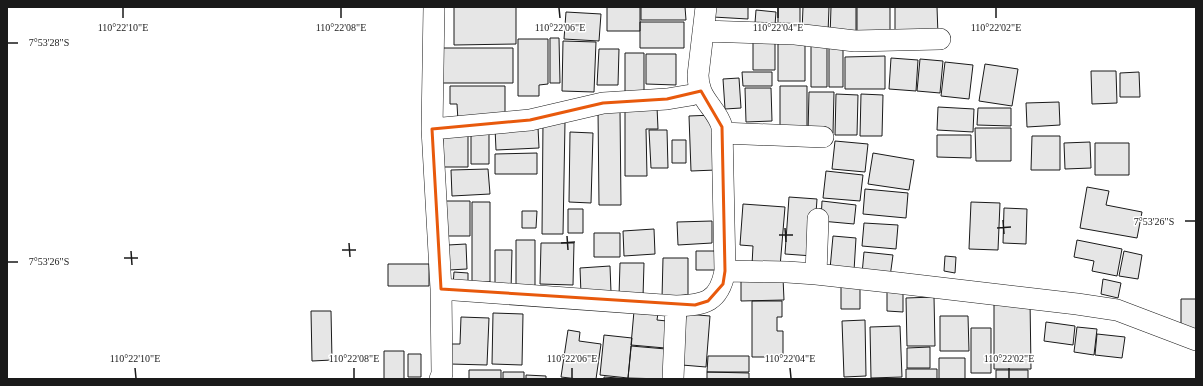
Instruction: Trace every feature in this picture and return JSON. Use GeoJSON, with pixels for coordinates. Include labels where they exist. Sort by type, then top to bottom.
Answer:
{"type":"FeatureCollection","features":[{"type":"Feature","properties":{"kind":"street"},"geometry":{"type":"LineString","coordinates":[[434,7],[432,129],[441,289],[442,374],[440,379]]}},
{"type":"Feature","properties":{"kind":"street"},"geometry":{"type":"LineString","coordinates":[[441,289],[676,306],[695,305],[708,301],[717,294],[723,284],[726,271],[722,133],[720,120],[701,91],[698,75],[706,7]]}},
{"type":"Feature","properties":{"kind":"street"},"geometry":{"type":"LineString","coordinates":[[703,31],[795,34],[855,41],[940,39]]}},
{"type":"Feature","properties":{"kind":"street"},"geometry":{"type":"LineString","coordinates":[[432,129],[530,120],[603,103],[667,99],[691,95],[701,91]]}},
{"type":"Feature","properties":{"kind":"street"},"geometry":{"type":"LineString","coordinates":[[722,133],[823,137]]}},
{"type":"Feature","properties":{"kind":"street"},"geometry":{"type":"LineString","coordinates":[[816,274],[818,219]]}},
{"type":"Feature","properties":{"kind":"street"},"geometry":{"type":"LineString","coordinates":[[726,271],[816,274],[898,282],[1077,304],[1117,310],[1196,340]]}},
{"type":"Feature","properties":{"kind":"street"},"geometry":{"type":"LineString","coordinates":[[673,379],[676,306]]}},
{"type":"Feature","properties":{"kind":"highlighted area"},"geometry":{"type":"Polygon","coordinates":[[[701,91],[722,127],[725,271],[723,284],[708,301],[695,305],[441,289],[432,129],[530,120],[603,103],[667,99],[701,91]]]}},
{"type":"Feature","properties":{"kind":"building"},"geometry":{"type":"Polygon","coordinates":[[[454,7],[516,7],[516,44],[454,45],[454,7]]]}},
{"type":"Feature","properties":{"kind":"building"},"geometry":{"type":"Polygon","coordinates":[[[607,7],[640,7],[640,31],[607,31],[607,7]]]}},
{"type":"Feature","properties":{"kind":"building"},"geometry":{"type":"Polygon","coordinates":[[[641,7],[685,7],[686,20],[641,20],[641,7]]]}},
{"type":"Feature","properties":{"kind":"building"},"geometry":{"type":"Polygon","coordinates":[[[713,7],[748,7],[748,19],[713,17],[713,7]]]}},
{"type":"Feature","properties":{"kind":"building"},"geometry":{"type":"Polygon","coordinates":[[[778,7],[800,7],[800,30],[778,30],[778,7]]]}},
{"type":"Feature","properties":{"kind":"building"},"geometry":{"type":"Polygon","coordinates":[[[803,7],[829,7],[828,33],[802,32],[803,7]]]}},
{"type":"Feature","properties":{"kind":"building"},"geometry":{"type":"Polygon","coordinates":[[[831,7],[856,7],[856,37],[830,37],[831,7]]]}},
{"type":"Feature","properties":{"kind":"building"},"geometry":{"type":"Polygon","coordinates":[[[857,7],[890,7],[890,39],[857,39],[857,7]]]}},
{"type":"Feature","properties":{"kind":"building"},"geometry":{"type":"Polygon","coordinates":[[[895,7],[937,7],[938,35],[895,36],[895,7]]]}},
{"type":"Feature","properties":{"kind":"building"},"geometry":{"type":"Polygon","coordinates":[[[756,10],[776,12],[775,25],[755,23],[756,10]]]}},
{"type":"Feature","properties":{"kind":"building"},"geometry":{"type":"Polygon","coordinates":[[[566,12],[601,14],[599,41],[564,39],[566,12]]]}},
{"type":"Feature","properties":{"kind":"building"},"geometry":{"type":"Polygon","coordinates":[[[640,22],[684,22],[684,48],[640,48],[640,22]]]}},
{"type":"Feature","properties":{"kind":"building"},"geometry":{"type":"Polygon","coordinates":[[[775,37],[775,70],[753,70],[753,38],[775,37]]]}},
{"type":"Feature","properties":{"kind":"building"},"geometry":{"type":"Polygon","coordinates":[[[778,37],[805,37],[805,81],[778,81],[778,37]]]}},
{"type":"Feature","properties":{"kind":"building"},"geometry":{"type":"Polygon","coordinates":[[[550,38],[559,38],[560,83],[550,83],[550,38]]]}},
{"type":"Feature","properties":{"kind":"building"},"geometry":{"type":"Polygon","coordinates":[[[518,39],[548,39],[548,84],[539,85],[539,96],[518,96],[518,39]]]}},
{"type":"Feature","properties":{"kind":"building"},"geometry":{"type":"Polygon","coordinates":[[[827,39],[827,87],[811,87],[811,40],[827,39]]]}},
{"type":"Feature","properties":{"kind":"building"},"geometry":{"type":"Polygon","coordinates":[[[563,41],[596,42],[594,92],[562,91],[563,41]]]}},
{"type":"Feature","properties":{"kind":"building"},"geometry":{"type":"Polygon","coordinates":[[[843,42],[843,87],[829,87],[829,43],[843,42]]]}},
{"type":"Feature","properties":{"kind":"building"},"geometry":{"type":"Polygon","coordinates":[[[439,48],[513,48],[513,83],[439,83],[439,48]]]}},
{"type":"Feature","properties":{"kind":"building"},"geometry":{"type":"Polygon","coordinates":[[[599,49],[619,49],[618,85],[597,85],[599,49]]]}},
{"type":"Feature","properties":{"kind":"building"},"geometry":{"type":"Polygon","coordinates":[[[625,53],[644,53],[644,98],[625,99],[625,53]]]}},
{"type":"Feature","properties":{"kind":"building"},"geometry":{"type":"Polygon","coordinates":[[[646,54],[676,54],[676,85],[646,84],[646,54]]]}},
{"type":"Feature","properties":{"kind":"building"},"geometry":{"type":"Polygon","coordinates":[[[885,56],[885,89],[845,89],[845,57],[885,56]]]}},
{"type":"Feature","properties":{"kind":"building"},"geometry":{"type":"Polygon","coordinates":[[[891,58],[918,60],[916,91],[889,89],[891,58]]]}},
{"type":"Feature","properties":{"kind":"building"},"geometry":{"type":"Polygon","coordinates":[[[920,59],[943,61],[940,93],[917,91],[920,59]]]}},
{"type":"Feature","properties":{"kind":"building"},"geometry":{"type":"Polygon","coordinates":[[[945,62],[973,65],[969,99],[941,96],[945,62]]]}},
{"type":"Feature","properties":{"kind":"building"},"geometry":{"type":"Polygon","coordinates":[[[985,64],[1018,69],[1012,106],[979,101],[985,64]]]}},
{"type":"Feature","properties":{"kind":"building"},"geometry":{"type":"Polygon","coordinates":[[[1091,71],[1116,71],[1117,103],[1092,104],[1091,71]]]}},
{"type":"Feature","properties":{"kind":"building"},"geometry":{"type":"Polygon","coordinates":[[[742,72],[772,72],[772,86],[743,86],[742,72]]]}},
{"type":"Feature","properties":{"kind":"building"},"geometry":{"type":"Polygon","coordinates":[[[1139,72],[1140,97],[1120,97],[1120,73],[1139,72]]]}},
{"type":"Feature","properties":{"kind":"building"},"geometry":{"type":"Polygon","coordinates":[[[739,78],[741,108],[725,109],[723,79],[739,78]]]}},
{"type":"Feature","properties":{"kind":"building"},"geometry":{"type":"Polygon","coordinates":[[[450,86],[505,86],[505,121],[458,121],[457,104],[450,104],[450,86]]]}},
{"type":"Feature","properties":{"kind":"building"},"geometry":{"type":"Polygon","coordinates":[[[780,86],[807,86],[807,130],[780,130],[780,86]]]}},
{"type":"Feature","properties":{"kind":"building"},"geometry":{"type":"Polygon","coordinates":[[[745,88],[771,88],[772,121],[746,122],[745,88]]]}},
{"type":"Feature","properties":{"kind":"building"},"geometry":{"type":"Polygon","coordinates":[[[809,92],[834,92],[833,133],[808,132],[809,92]]]}},
{"type":"Feature","properties":{"kind":"building"},"geometry":{"type":"Polygon","coordinates":[[[836,94],[858,95],[857,135],[835,135],[836,94]]]}},
{"type":"Feature","properties":{"kind":"building"},"geometry":{"type":"Polygon","coordinates":[[[861,94],[883,95],[882,136],[860,136],[861,94]]]}},
{"type":"Feature","properties":{"kind":"building"},"geometry":{"type":"Polygon","coordinates":[[[1059,102],[1060,125],[1027,127],[1026,103],[1059,102]]]}},
{"type":"Feature","properties":{"kind":"building"},"geometry":{"type":"Polygon","coordinates":[[[625,107],[657,107],[658,129],[646,129],[647,176],[625,176],[625,107]]]}},
{"type":"Feature","properties":{"kind":"building"},"geometry":{"type":"Polygon","coordinates":[[[938,107],[974,109],[973,132],[937,130],[938,107]]]}},
{"type":"Feature","properties":{"kind":"building"},"geometry":{"type":"Polygon","coordinates":[[[978,108],[1011,108],[1011,126],[977,125],[978,108]]]}},
{"type":"Feature","properties":{"kind":"building"},"geometry":{"type":"Polygon","coordinates":[[[598,110],[620,110],[621,205],[599,205],[598,110]]]}},
{"type":"Feature","properties":{"kind":"building"},"geometry":{"type":"Polygon","coordinates":[[[714,115],[716,170],[691,171],[689,116],[714,115]]]}},
{"type":"Feature","properties":{"kind":"building"},"geometry":{"type":"Polygon","coordinates":[[[543,122],[565,122],[563,234],[542,234],[543,122]]]}},
{"type":"Feature","properties":{"kind":"building"},"geometry":{"type":"Polygon","coordinates":[[[538,127],[539,148],[496,150],[495,128],[538,127]]]}},
{"type":"Feature","properties":{"kind":"building"},"geometry":{"type":"Polygon","coordinates":[[[975,128],[1011,128],[1011,161],[976,161],[975,128]]]}},
{"type":"Feature","properties":{"kind":"building"},"geometry":{"type":"Polygon","coordinates":[[[649,130],[667,130],[668,168],[651,168],[649,130]]]}},
{"type":"Feature","properties":{"kind":"building"},"geometry":{"type":"Polygon","coordinates":[[[471,131],[489,131],[489,164],[471,164],[471,131]]]}},
{"type":"Feature","properties":{"kind":"building"},"geometry":{"type":"Polygon","coordinates":[[[570,132],[593,133],[591,203],[569,202],[570,132]]]}},
{"type":"Feature","properties":{"kind":"building"},"geometry":{"type":"Polygon","coordinates":[[[443,134],[468,135],[468,167],[443,167],[443,134]]]}},
{"type":"Feature","properties":{"kind":"building"},"geometry":{"type":"Polygon","coordinates":[[[937,135],[971,135],[971,158],[937,157],[937,135]]]}},
{"type":"Feature","properties":{"kind":"building"},"geometry":{"type":"Polygon","coordinates":[[[1032,136],[1060,136],[1060,170],[1031,170],[1032,136]]]}},
{"type":"Feature","properties":{"kind":"building"},"geometry":{"type":"Polygon","coordinates":[[[672,140],[686,140],[686,163],[672,163],[672,140]]]}},
{"type":"Feature","properties":{"kind":"building"},"geometry":{"type":"Polygon","coordinates":[[[835,141],[868,144],[865,172],[832,169],[835,141]]]}},
{"type":"Feature","properties":{"kind":"building"},"geometry":{"type":"Polygon","coordinates":[[[1090,142],[1091,168],[1065,169],[1064,143],[1090,142]]]}},
{"type":"Feature","properties":{"kind":"building"},"geometry":{"type":"Polygon","coordinates":[[[1095,143],[1129,143],[1129,175],[1095,175],[1095,143]]]}},
{"type":"Feature","properties":{"kind":"building"},"geometry":{"type":"Polygon","coordinates":[[[537,153],[537,174],[495,174],[495,154],[537,153]]]}},
{"type":"Feature","properties":{"kind":"building"},"geometry":{"type":"Polygon","coordinates":[[[873,153],[914,160],[909,190],[868,184],[873,153]]]}},
{"type":"Feature","properties":{"kind":"building"},"geometry":{"type":"Polygon","coordinates":[[[488,169],[490,194],[452,196],[451,170],[488,169]]]}},
{"type":"Feature","properties":{"kind":"building"},"geometry":{"type":"Polygon","coordinates":[[[826,171],[863,175],[860,201],[823,198],[826,171]]]}},
{"type":"Feature","properties":{"kind":"building"},"geometry":{"type":"Polygon","coordinates":[[[1087,187],[1109,191],[1106,205],[1142,212],[1137,238],[1080,228],[1087,187]]]}},
{"type":"Feature","properties":{"kind":"building"},"geometry":{"type":"Polygon","coordinates":[[[865,189],[908,193],[906,218],[863,214],[865,189]]]}},
{"type":"Feature","properties":{"kind":"building"},"geometry":{"type":"Polygon","coordinates":[[[789,197],[817,199],[813,256],[785,254],[789,197]]]}},
{"type":"Feature","properties":{"kind":"building"},"geometry":{"type":"Polygon","coordinates":[[[443,201],[470,201],[470,236],[444,236],[443,201]]]}},
{"type":"Feature","properties":{"kind":"building"},"geometry":{"type":"Polygon","coordinates":[[[822,201],[856,205],[854,224],[821,221],[822,201]]]}},
{"type":"Feature","properties":{"kind":"building"},"geometry":{"type":"Polygon","coordinates":[[[472,202],[490,202],[490,282],[472,282],[472,202]]]}},
{"type":"Feature","properties":{"kind":"building"},"geometry":{"type":"Polygon","coordinates":[[[971,202],[1000,203],[998,250],[969,249],[971,202]]]}},
{"type":"Feature","properties":{"kind":"building"},"geometry":{"type":"Polygon","coordinates":[[[743,204],[785,207],[780,267],[752,265],[753,246],[740,245],[743,204]]]}},
{"type":"Feature","properties":{"kind":"building"},"geometry":{"type":"Polygon","coordinates":[[[1004,208],[1027,209],[1026,244],[1003,243],[1004,208]]]}},
{"type":"Feature","properties":{"kind":"building"},"geometry":{"type":"Polygon","coordinates":[[[568,209],[583,209],[583,233],[568,233],[568,209]]]}},
{"type":"Feature","properties":{"kind":"building"},"geometry":{"type":"Polygon","coordinates":[[[522,211],[537,211],[536,228],[522,228],[522,211]]]}},
{"type":"Feature","properties":{"kind":"building"},"geometry":{"type":"Polygon","coordinates":[[[712,221],[712,243],[678,245],[677,222],[712,221]]]}},
{"type":"Feature","properties":{"kind":"building"},"geometry":{"type":"Polygon","coordinates":[[[864,223],[898,225],[896,249],[862,246],[864,223]]]}},
{"type":"Feature","properties":{"kind":"building"},"geometry":{"type":"Polygon","coordinates":[[[654,229],[655,254],[624,256],[623,231],[654,229]]]}},
{"type":"Feature","properties":{"kind":"building"},"geometry":{"type":"Polygon","coordinates":[[[594,233],[620,233],[620,257],[594,257],[594,233]]]}},
{"type":"Feature","properties":{"kind":"building"},"geometry":{"type":"Polygon","coordinates":[[[833,236],[856,238],[854,271],[830,269],[833,236]]]}},
{"type":"Feature","properties":{"kind":"building"},"geometry":{"type":"Polygon","coordinates":[[[516,240],[535,240],[535,287],[516,287],[516,240]]]}},
{"type":"Feature","properties":{"kind":"building"},"geometry":{"type":"Polygon","coordinates":[[[1077,240],[1122,249],[1117,276],[1092,271],[1094,261],[1074,257],[1077,240]]]}},
{"type":"Feature","properties":{"kind":"building"},"geometry":{"type":"Polygon","coordinates":[[[541,243],[574,243],[573,285],[540,284],[541,243]]]}},
{"type":"Feature","properties":{"kind":"building"},"geometry":{"type":"Polygon","coordinates":[[[466,244],[467,269],[449,270],[448,245],[466,244]]]}},
{"type":"Feature","properties":{"kind":"building"},"geometry":{"type":"Polygon","coordinates":[[[495,250],[512,250],[511,292],[495,292],[495,250]]]}},
{"type":"Feature","properties":{"kind":"building"},"geometry":{"type":"Polygon","coordinates":[[[696,251],[715,251],[715,270],[696,270],[696,251]]]}},
{"type":"Feature","properties":{"kind":"building"},"geometry":{"type":"Polygon","coordinates":[[[1124,251],[1142,255],[1138,279],[1119,276],[1124,251]]]}},
{"type":"Feature","properties":{"kind":"building"},"geometry":{"type":"Polygon","coordinates":[[[864,252],[893,255],[890,277],[862,274],[864,252]]]}},
{"type":"Feature","properties":{"kind":"building"},"geometry":{"type":"Polygon","coordinates":[[[945,256],[956,257],[955,273],[944,271],[945,256]]]}},
{"type":"Feature","properties":{"kind":"building"},"geometry":{"type":"Polygon","coordinates":[[[663,258],[688,258],[688,298],[662,298],[663,258]]]}},
{"type":"Feature","properties":{"kind":"building"},"geometry":{"type":"Polygon","coordinates":[[[620,263],[644,263],[643,297],[619,296],[620,263]]]}},
{"type":"Feature","properties":{"kind":"building"},"geometry":{"type":"Polygon","coordinates":[[[388,264],[429,264],[429,286],[388,286],[388,264]]]}},
{"type":"Feature","properties":{"kind":"building"},"geometry":{"type":"Polygon","coordinates":[[[610,266],[611,292],[581,294],[580,268],[610,266]]]}},
{"type":"Feature","properties":{"kind":"building"},"geometry":{"type":"Polygon","coordinates":[[[454,272],[468,273],[468,285],[453,285],[454,272]]]}},
{"type":"Feature","properties":{"kind":"building"},"geometry":{"type":"Polygon","coordinates":[[[783,278],[784,300],[741,301],[741,279],[783,278]]]}},
{"type":"Feature","properties":{"kind":"building"},"geometry":{"type":"Polygon","coordinates":[[[1103,279],[1121,283],[1118,298],[1101,294],[1103,279]]]}},
{"type":"Feature","properties":{"kind":"building"},"geometry":{"type":"Polygon","coordinates":[[[841,287],[860,287],[860,309],[841,309],[841,287]]]}},
{"type":"Feature","properties":{"kind":"building"},"geometry":{"type":"Polygon","coordinates":[[[887,291],[903,291],[903,312],[887,311],[887,291]]]}},
{"type":"Feature","properties":{"kind":"building"},"geometry":{"type":"Polygon","coordinates":[[[934,297],[935,346],[907,346],[906,298],[934,297]]]}},
{"type":"Feature","properties":{"kind":"building"},"geometry":{"type":"Polygon","coordinates":[[[1181,299],[1196,299],[1196,333],[1181,333],[1181,299]]]}},
{"type":"Feature","properties":{"kind":"building"},"geometry":{"type":"Polygon","coordinates":[[[994,300],[1030,300],[1031,369],[994,369],[994,300]]]}},
{"type":"Feature","properties":{"kind":"building"},"geometry":{"type":"Polygon","coordinates":[[[752,301],[782,301],[782,317],[777,317],[777,331],[783,331],[783,357],[752,357],[752,301]]]}},
{"type":"Feature","properties":{"kind":"building"},"geometry":{"type":"Polygon","coordinates":[[[311,311],[331,311],[332,360],[312,361],[311,311]]]}},
{"type":"Feature","properties":{"kind":"building"},"geometry":{"type":"Polygon","coordinates":[[[634,311],[658,313],[657,320],[667,321],[665,348],[631,345],[634,311]]]}},
{"type":"Feature","properties":{"kind":"building"},"geometry":{"type":"Polygon","coordinates":[[[493,313],[523,314],[522,365],[492,364],[493,313]]]}},
{"type":"Feature","properties":{"kind":"building"},"geometry":{"type":"Polygon","coordinates":[[[686,314],[710,316],[706,367],[682,365],[686,314]]]}},
{"type":"Feature","properties":{"kind":"building"},"geometry":{"type":"Polygon","coordinates":[[[940,316],[968,316],[969,351],[940,351],[940,316]]]}},
{"type":"Feature","properties":{"kind":"building"},"geometry":{"type":"Polygon","coordinates":[[[461,317],[489,318],[487,365],[450,364],[450,344],[460,344],[461,317]]]}},
{"type":"Feature","properties":{"kind":"building"},"geometry":{"type":"Polygon","coordinates":[[[865,320],[866,376],[844,377],[842,321],[865,320]]]}},
{"type":"Feature","properties":{"kind":"building"},"geometry":{"type":"Polygon","coordinates":[[[1046,322],[1075,326],[1073,345],[1044,341],[1046,322]]]}},
{"type":"Feature","properties":{"kind":"building"},"geometry":{"type":"Polygon","coordinates":[[[900,326],[902,377],[871,378],[870,327],[900,326]]]}},
{"type":"Feature","properties":{"kind":"building"},"geometry":{"type":"Polygon","coordinates":[[[1077,327],[1097,329],[1094,355],[1074,352],[1077,327]]]}},
{"type":"Feature","properties":{"kind":"building"},"geometry":{"type":"Polygon","coordinates":[[[971,328],[991,328],[991,373],[971,373],[971,328]]]}},
{"type":"Feature","properties":{"kind":"building"},"geometry":{"type":"Polygon","coordinates":[[[568,330],[580,332],[579,341],[601,344],[596,379],[561,377],[568,330]]]}},
{"type":"Feature","properties":{"kind":"building"},"geometry":{"type":"Polygon","coordinates":[[[1097,334],[1125,337],[1122,358],[1095,355],[1097,334]]]}},
{"type":"Feature","properties":{"kind":"building"},"geometry":{"type":"Polygon","coordinates":[[[604,335],[632,338],[628,378],[600,375],[604,335]]]}},
{"type":"Feature","properties":{"kind":"building"},"geometry":{"type":"Polygon","coordinates":[[[631,346],[666,349],[664,379],[628,378],[631,346]]]}},
{"type":"Feature","properties":{"kind":"building"},"geometry":{"type":"Polygon","coordinates":[[[930,347],[930,368],[907,368],[907,348],[930,347]]]}},
{"type":"Feature","properties":{"kind":"building"},"geometry":{"type":"Polygon","coordinates":[[[384,351],[404,351],[404,379],[384,379],[384,351]]]}},
{"type":"Feature","properties":{"kind":"building"},"geometry":{"type":"Polygon","coordinates":[[[408,354],[421,354],[421,377],[408,377],[408,354]]]}},
{"type":"Feature","properties":{"kind":"building"},"geometry":{"type":"Polygon","coordinates":[[[708,356],[749,356],[749,372],[707,372],[708,356]]]}},
{"type":"Feature","properties":{"kind":"building"},"geometry":{"type":"Polygon","coordinates":[[[939,358],[965,358],[965,379],[939,379],[939,358]]]}},
{"type":"Feature","properties":{"kind":"building"},"geometry":{"type":"Polygon","coordinates":[[[906,369],[937,369],[937,379],[906,379],[906,369]]]}},
{"type":"Feature","properties":{"kind":"building"},"geometry":{"type":"Polygon","coordinates":[[[469,370],[501,370],[501,379],[469,379],[469,370]]]}},
{"type":"Feature","properties":{"kind":"building"},"geometry":{"type":"Polygon","coordinates":[[[996,370],[1028,370],[1028,379],[996,379],[996,370]]]}},
{"type":"Feature","properties":{"kind":"building"},"geometry":{"type":"Polygon","coordinates":[[[503,372],[524,372],[524,379],[503,379],[503,372]]]}},
{"type":"Feature","properties":{"kind":"building"},"geometry":{"type":"Polygon","coordinates":[[[707,372],[749,373],[749,379],[707,379],[707,372]]]}},
{"type":"Feature","properties":{"kind":"building"},"geometry":{"type":"Polygon","coordinates":[[[526,375],[546,376],[546,379],[526,379],[526,375]]]}},
{"type":"Feature","properties":{"kind":"building"},"geometry":{"type":"Polygon","coordinates":[[[604,377],[631,379],[604,379],[604,377]]]}}]}
